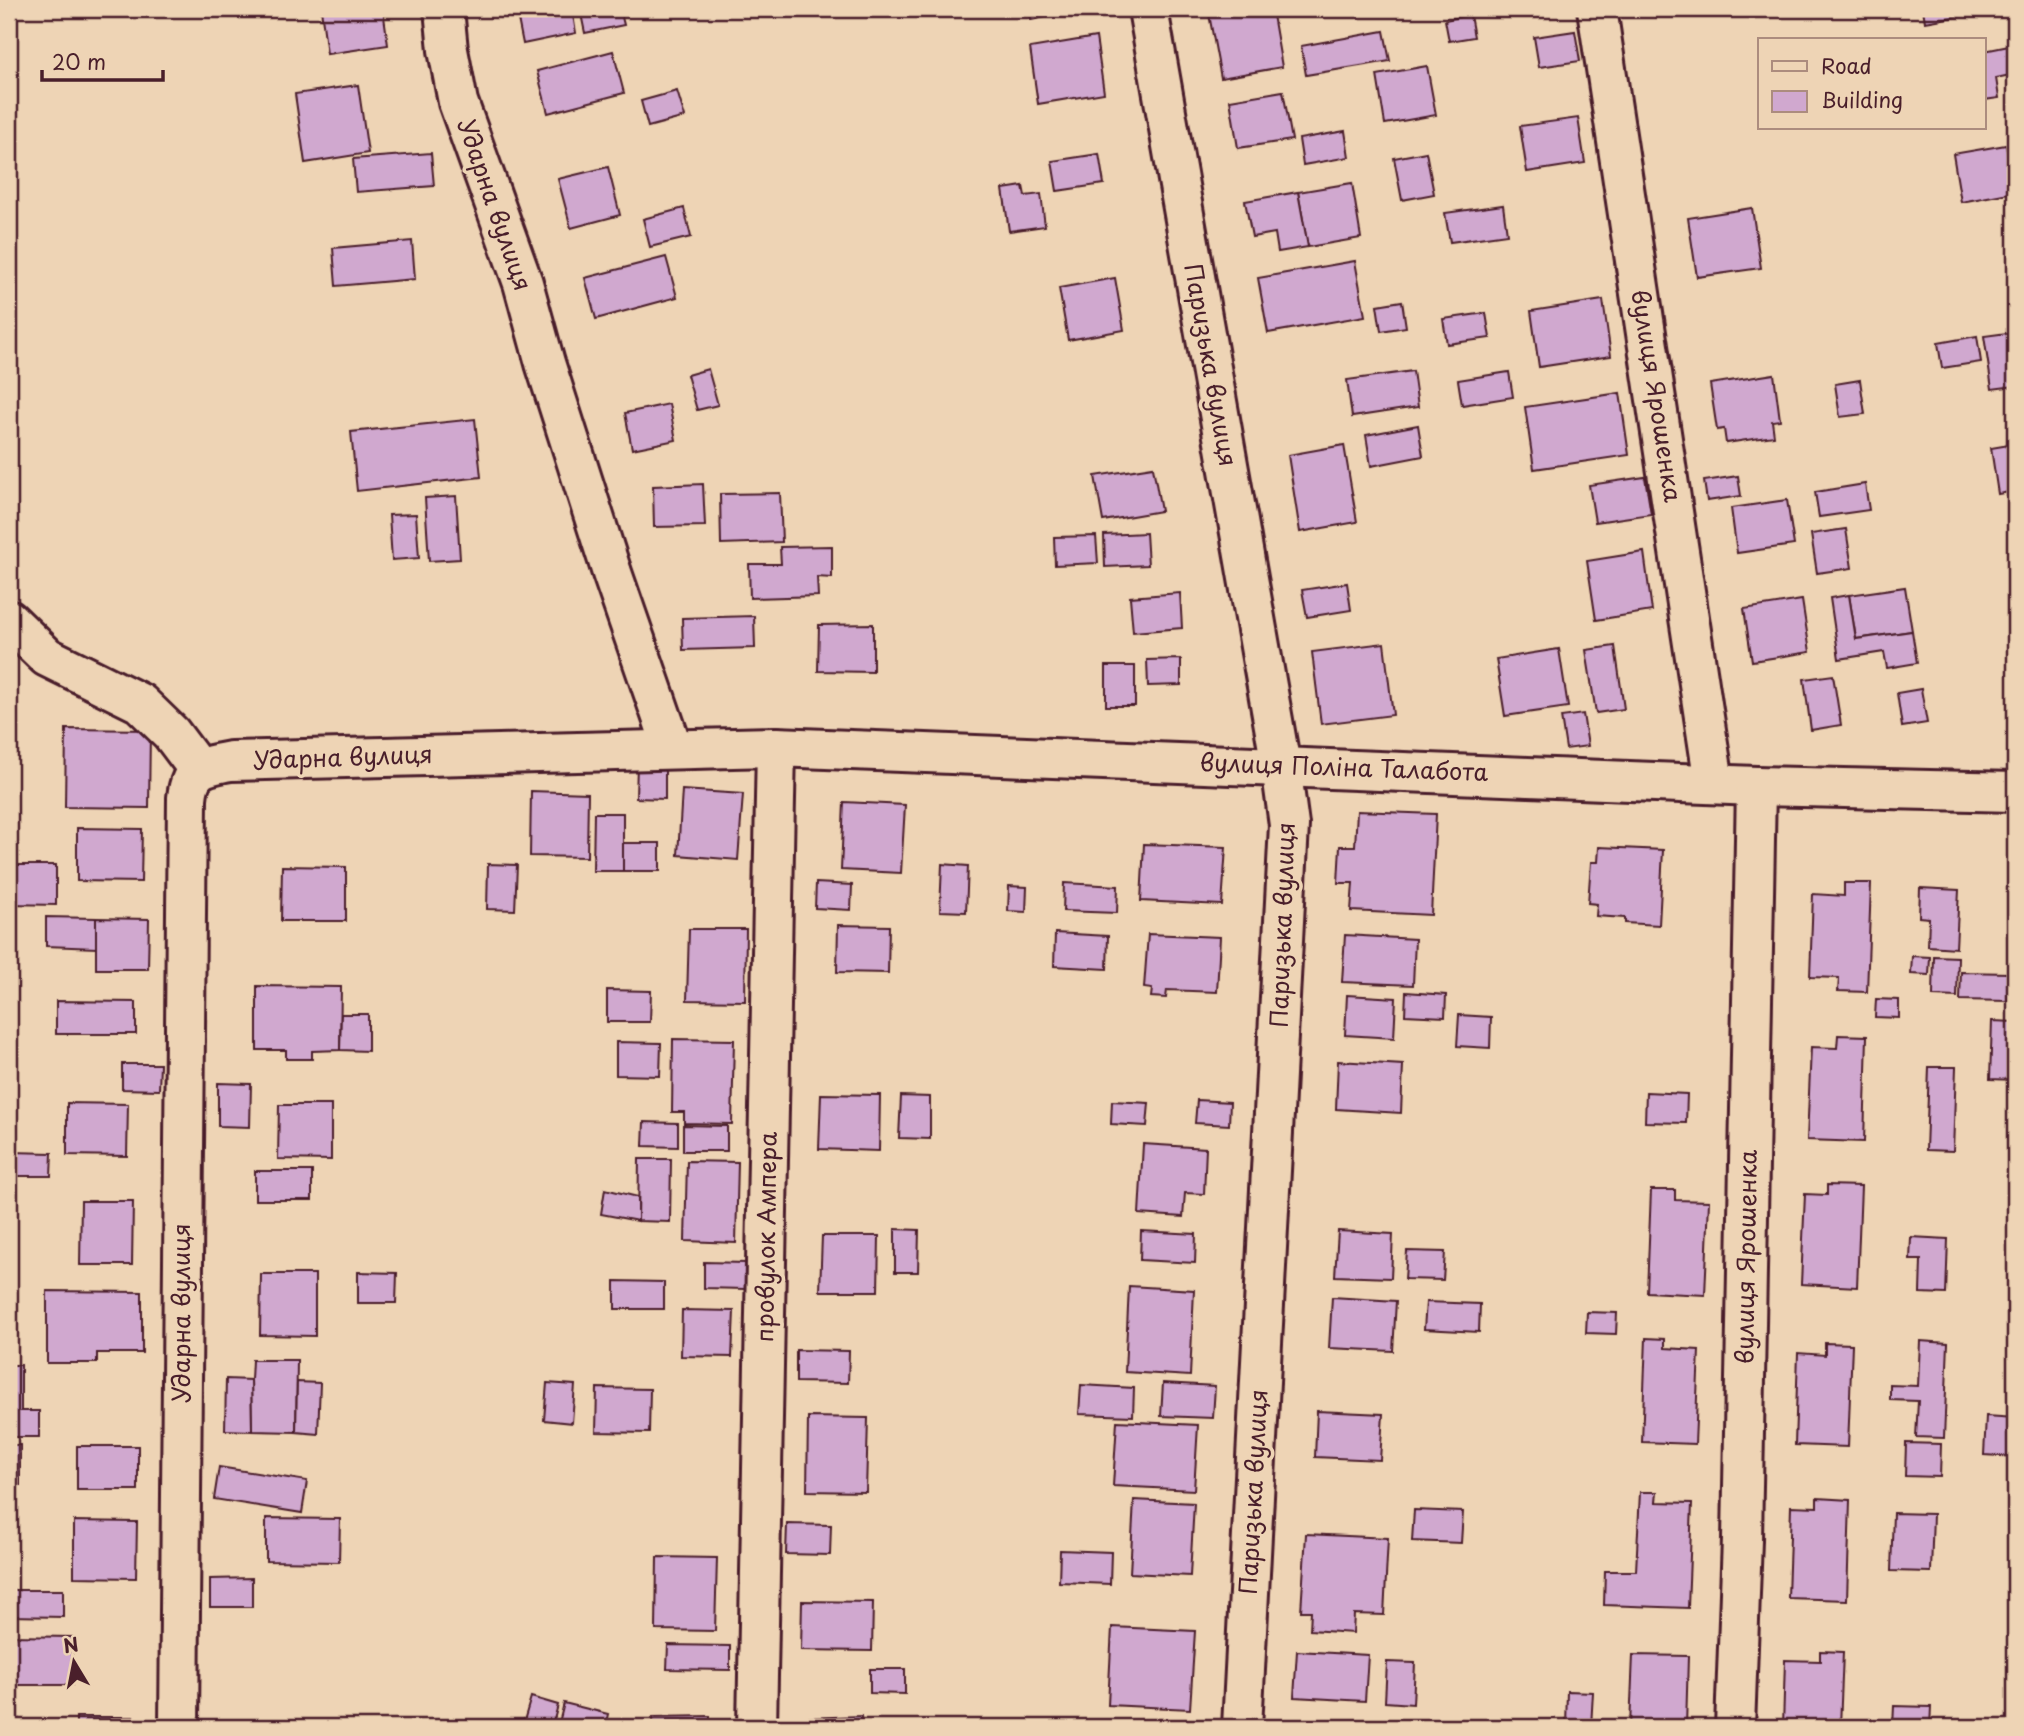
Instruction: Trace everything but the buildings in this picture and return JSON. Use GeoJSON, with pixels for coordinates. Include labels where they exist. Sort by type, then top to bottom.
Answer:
{"type":"FeatureCollection","features":[{"type":"Feature","properties":{"kind":"street","name":"Ударна вулиця"},"geometry":{"type":"LineString","coordinates":[[178,1727],[188,783],[198,769],[231,761],[673,749],[612,573],[545,363],[523,283],[458,102],[448,50],[444,9]]}},
{"type":"Feature","properties":{"kind":"street","name":"Паризька вулиця"},"geometry":{"type":"LineString","coordinates":[[1148,9],[1281,766],[1289,825],[1242,1727]]}},
{"type":"Feature","properties":{"kind":"street","name":"вулиця Ярошенка"},"geometry":{"type":"LineString","coordinates":[[1597,9],[1714,783]]}},
{"type":"Feature","properties":{"kind":"street"},"geometry":{"type":"LineString","coordinates":[[9,620],[47,657],[140,703],[171,733],[198,769]]}},
{"type":"Feature","properties":{"kind":"street","name":"вулиця Поліна Талабота"},"geometry":{"type":"LineString","coordinates":[[673,749],[776,747],[1756,786],[2015,792]]}},
{"type":"Feature","properties":{"kind":"street","name":"провулок Ампера"},"geometry":{"type":"LineString","coordinates":[[757,1727],[776,747]]}},
{"type":"Feature","properties":{"kind":"street","name":"вулиця Ярошенка"},"geometry":{"type":"LineString","coordinates":[[1735,1727],[1742,1540],[1756,786]]}}]}
